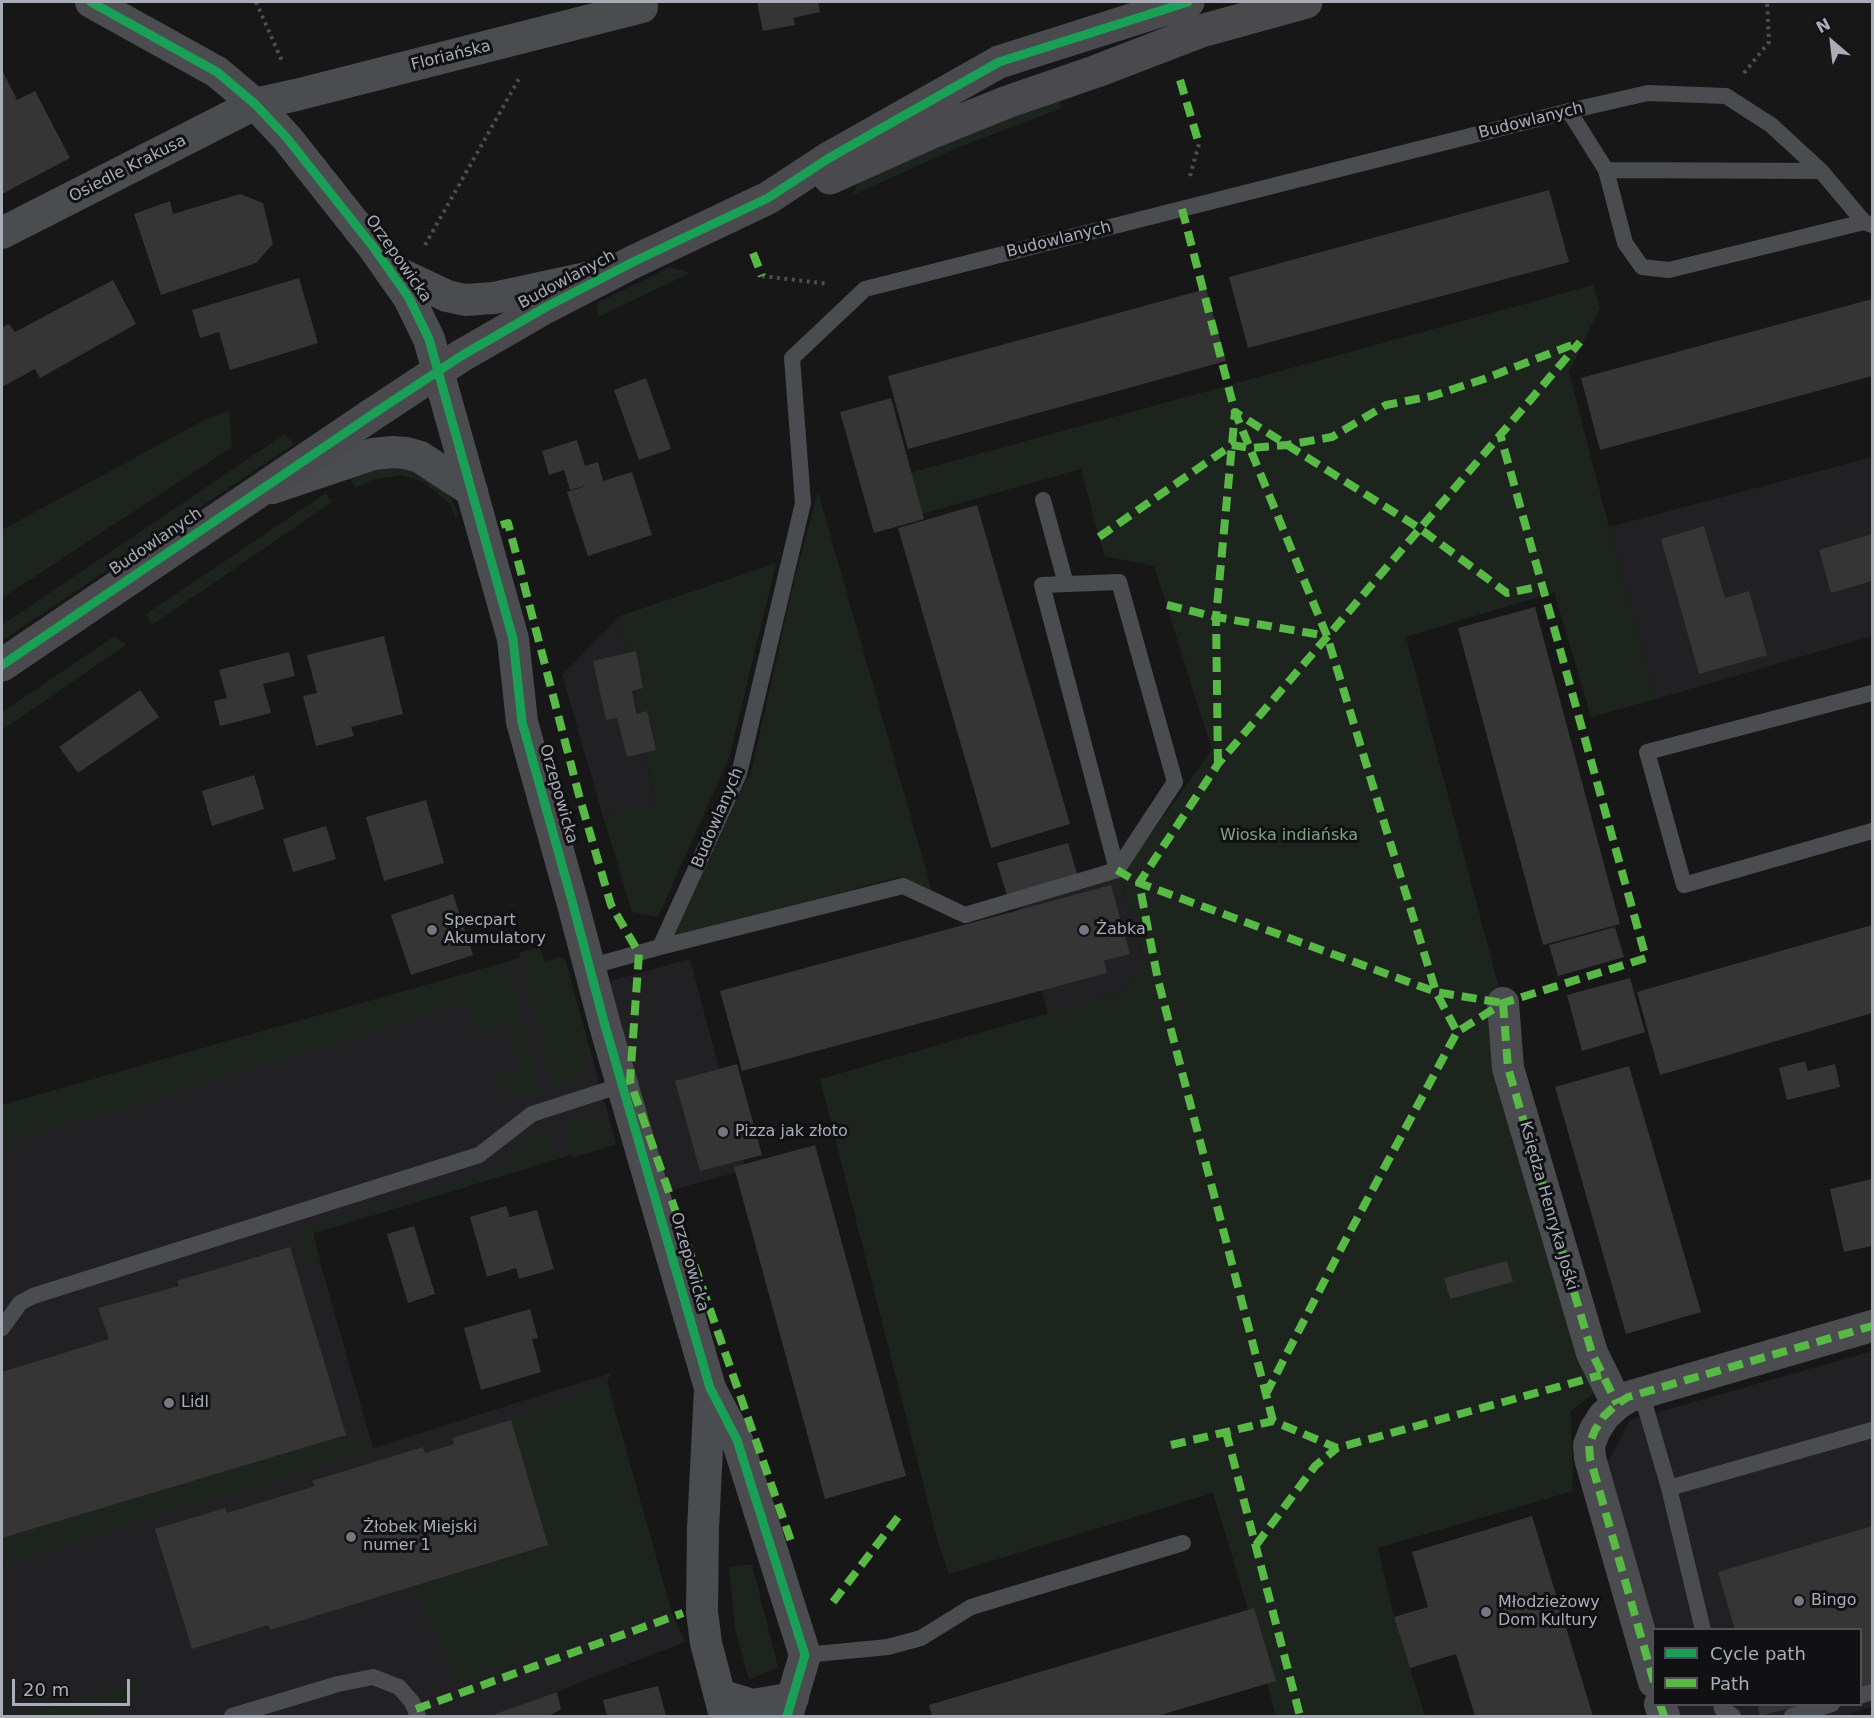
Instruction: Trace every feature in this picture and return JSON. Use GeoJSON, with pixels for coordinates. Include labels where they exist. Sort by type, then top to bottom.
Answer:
{"type":"FeatureCollection","features":[{"type":"Feature","properties":{"kind":"street","name":"Orzepowicka"},"geometry":{"type":"LineString","coordinates":[[92,2],[217,72],[255,104],[287,138],[390,269],[421,320],[433,350],[513,639],[522,722],[622,1085],[710,1388],[737,1440],[805,1655],[790,1707],[723,1706],[706,1643],[702,1612],[704,1502],[710,1388]]}},
{"type":"Feature","properties":{"kind":"street","name":"Floriańska"},"geometry":{"type":"LineString","coordinates":[[255,104],[642,7],[641,2]]}},
{"type":"Feature","properties":{"kind":"street","name":"Budowlanych"},"geometry":{"type":"LineString","coordinates":[[2,665],[439,371],[527,318],[612,273],[768,198],[829,158],[999,62],[1188,2]]}},
{"type":"Feature","properties":{"kind":"street","name":"Budowlanych"},"geometry":{"type":"LineString","coordinates":[[768,198],[839,176],[983,111],[1201,31],[1306,2]]}},
{"type":"Feature","properties":{"kind":"street","name":"Osiedle Krakusa"},"geometry":{"type":"LineString","coordinates":[[2,234],[255,104]]}},
{"type":"Feature","properties":{"kind":"street","name":"Orzepowicka"},"geometry":{"type":"LineString","coordinates":[[390,269],[447,296],[465,300],[494,298],[612,273]]}},
{"type":"Feature","properties":{"kind":"street"},"geometry":{"type":"LineString","coordinates":[[254,494],[373,454],[393,452],[420,457],[472,491]]}},
{"type":"Feature","properties":{"kind":"street","name":"Księdza Henryka Jośki"},"geometry":{"type":"LineString","coordinates":[[1503,1003],[1508,1068],[1592,1353],[1629,1398]]}},
{"type":"Feature","properties":{"kind":"street"},"geometry":{"type":"LineString","coordinates":[[1652,1675],[1590,1458],[1589,1445],[1595,1430],[1604,1416],[1629,1398],[1872,1326]]}},
{"type":"Feature","properties":{"kind":"street"},"geometry":{"type":"LineString","coordinates":[[704,1502],[754,1491]]}},
{"type":"Feature","properties":{"kind":"lane","name":"Budowlanych"},"geometry":{"type":"LineString","coordinates":[[660,947],[739,774],[803,503],[792,358],[865,289],[1648,93],[1726,96],[1771,124],[1821,171],[1868,224]]}},
{"type":"Feature","properties":{"kind":"lane"},"geometry":{"type":"LineString","coordinates":[[1569,111],[1606,170],[1624,243],[1641,267],[1670,270],[1868,224]]}},
{"type":"Feature","properties":{"kind":"lane"},"geometry":{"type":"LineString","coordinates":[[1606,170],[1821,171]]}},
{"type":"Feature","properties":{"kind":"lane"},"geometry":{"type":"LineString","coordinates":[[1043,500],[1066,584]]}},
{"type":"Feature","properties":{"kind":"lane"},"geometry":{"type":"LineString","coordinates":[[589,967],[903,886],[965,915],[1117,870],[1175,782],[1119,582],[1042,585],[1117,870]]}},
{"type":"Feature","properties":{"kind":"lane"},"geometry":{"type":"LineString","coordinates":[[1872,693],[1647,752],[1684,885],[1872,831]]}},
{"type":"Feature","properties":{"kind":"lane"},"geometry":{"type":"LineString","coordinates":[[2,1328],[20,1303],[33,1296],[479,1155],[532,1114],[622,1085]]}},
{"type":"Feature","properties":{"kind":"lane"},"geometry":{"type":"LineString","coordinates":[[1629,1398],[1669,1488],[1703,1628]]}},
{"type":"Feature","properties":{"kind":"lane"},"geometry":{"type":"LineString","coordinates":[[1669,1488],[1872,1430]]}},
{"type":"Feature","properties":{"kind":"lane"},"geometry":{"type":"LineString","coordinates":[[805,1655],[888,1647],[921,1638],[971,1608],[1183,1543]]}},
{"type":"Feature","properties":{"kind":"lane"},"geometry":{"type":"LineString","coordinates":[[232,1716],[338,1684],[372,1677],[399,1687],[412,1702],[418,1716]]}},
{"type":"Feature","properties":{"kind":"lane"},"geometry":{"type":"LineString","coordinates":[[1721,1706],[1722,1709],[1733,1716]]}},
{"type":"Feature","properties":{"kind":"lane"},"geometry":{"type":"LineString","coordinates":[[1792,1716],[1825,1706]]}},
{"type":"Feature","properties":{"kind":"path"},"geometry":{"type":"LineString","coordinates":[[256,2],[296,95]]}},
{"type":"Feature","properties":{"kind":"path"},"geometry":{"type":"LineString","coordinates":[[1726,96],[1769,42],[1767,2]]}},
{"type":"Feature","properties":{"kind":"path"},"geometry":{"type":"LineString","coordinates":[[424,247],[545,32]]}},
{"type":"Feature","properties":{"kind":"path"},"geometry":{"type":"LineString","coordinates":[[762,276],[865,289]]}},
{"type":"Feature","properties":{"kind":"shaded area"},"geometry":{"type":"Polygon","coordinates":[[[1872,457],[1872,636],[1656,699],[1609,527],[1872,457]]]}},
{"type":"Feature","properties":{"kind":"shaded area"},"geometry":{"type":"Polygon","coordinates":[[[620,616],[655,806],[603,816],[562,675],[620,616]]]}},
{"type":"Feature","properties":{"kind":"shaded area"},"geometry":{"type":"Polygon","coordinates":[[[1120,876],[1143,960],[1125,991],[1048,1014],[1018,904],[1120,876]]]}},
{"type":"Feature","properties":{"kind":"shaded area"},"geometry":{"type":"Polygon","coordinates":[[[541,952],[545,962],[560,957],[565,960],[616,1143],[312,1234],[373,1448],[611,1373],[607,1382],[671,1610],[685,1642],[494,1716],[2,1716],[2,1105],[541,952]]]}},
{"type":"Feature","properties":{"kind":"shaded area"},"geometry":{"type":"Polygon","coordinates":[[[690,959],[746,1170],[661,1193],[603,983],[690,959]]]}},
{"type":"Feature","properties":{"kind":"shaded area"},"geometry":{"type":"Polygon","coordinates":[[[1872,1351],[1872,1707],[1840,1716],[1666,1716],[1663,1706],[1862,1706],[1862,1628],[1653,1628],[1607,1464],[1630,1420],[1872,1351]]]}},
{"type":"Feature","properties":{"kind":"green space"},"geometry":{"type":"Polygon","coordinates":[[[1057,95],[1062,108],[959,147],[853,195],[860,177],[1057,95]]]}},
{"type":"Feature","properties":{"kind":"green space"},"geometry":{"type":"Polygon","coordinates":[[[670,267],[690,273],[598,317],[597,303],[670,267]]]}},
{"type":"Feature","properties":{"kind":"green space","name":"Wioska indiańska"},"geometry":{"type":"Polygon","coordinates":[[[1593,285],[1600,308],[1569,372],[1656,699],[1591,717],[1554,592],[1406,637],[1498,984],[1613,1378],[1571,1411],[1573,1491],[1378,1548],[1394,1617],[1425,1716],[1276,1716],[1213,1493],[949,1574],[938,1542],[820,1079],[1125,991],[1143,959],[1120,876],[1212,750],[1154,566],[1104,556],[1081,469],[918,515],[906,474],[1593,285]]]}},
{"type":"Feature","properties":{"kind":"green space"},"geometry":{"type":"Polygon","coordinates":[[[229,411],[232,447],[2,598],[2,530],[206,419],[229,411]]]}},
{"type":"Feature","properties":{"kind":"green space"},"geometry":{"type":"Polygon","coordinates":[[[285,434],[294,444],[2,641],[2,625],[285,434]]]}},
{"type":"Feature","properties":{"kind":"green space"},"geometry":{"type":"Polygon","coordinates":[[[405,464],[440,485],[451,498],[458,513],[456,519],[451,505],[424,482],[401,475],[373,480],[355,488],[350,477],[360,471],[405,464]]]}},
{"type":"Feature","properties":{"kind":"green space"},"geometry":{"type":"Polygon","coordinates":[[[818,492],[932,891],[899,877],[666,940],[751,772],[794,581],[818,492]]]}},
{"type":"Feature","properties":{"kind":"green space"},"geometry":{"type":"Polygon","coordinates":[[[326,493],[332,502],[152,625],[146,614],[326,493]]]}},
{"type":"Feature","properties":{"kind":"green space"},"geometry":{"type":"Polygon","coordinates":[[[776,563],[729,758],[658,917],[632,912],[603,816],[655,805],[620,616],[776,563]]]}},
{"type":"Feature","properties":{"kind":"green space"},"geometry":{"type":"Polygon","coordinates":[[[115,636],[126,645],[2,730],[2,712],[115,636]]]}},
{"type":"Feature","properties":{"kind":"green space"},"geometry":{"type":"Polygon","coordinates":[[[540,947],[544,962],[560,957],[565,960],[591,1054],[582,1072],[574,1081],[553,1088],[519,953],[540,947]]]}},
{"type":"Feature","properties":{"kind":"green space"},"geometry":{"type":"Polygon","coordinates":[[[507,962],[540,1092],[531,1096],[511,1098],[494,1083],[495,1076],[520,1067],[506,1024],[484,1030],[477,1028],[469,1003],[2,1145],[2,1105],[507,962]]]}},
{"type":"Feature","properties":{"kind":"green space"},"geometry":{"type":"Polygon","coordinates":[[[586,1118],[598,1118],[604,1121],[611,1131],[615,1145],[572,1158],[563,1125],[586,1118]]]}},
{"type":"Feature","properties":{"kind":"green space"},"geometry":{"type":"Polygon","coordinates":[[[550,1129],[558,1159],[313,1233],[320,1260],[306,1265],[297,1231],[493,1171],[504,1165],[525,1140],[534,1134],[550,1129]]]}},
{"type":"Feature","properties":{"kind":"green space"},"geometry":{"type":"Polygon","coordinates":[[[607,1382],[671,1610],[458,1684],[413,1587],[548,1545],[511,1420],[607,1382]]]}},
{"type":"Feature","properties":{"kind":"green space"},"geometry":{"type":"Polygon","coordinates":[[[346,1435],[349,1441],[369,1435],[373,1449],[2,1565],[2,1538],[346,1435]]]}},
{"type":"Feature","properties":{"kind":"green space"},"geometry":{"type":"Polygon","coordinates":[[[752,1564],[778,1667],[749,1680],[735,1629],[729,1567],[752,1564]]]}},
{"type":"Feature","properties":{"kind":"green space"},"geometry":{"type":"Polygon","coordinates":[[[137,1681],[142,1697],[77,1716],[22,1716],[137,1681]]]}},
{"type":"Feature","properties":{"kind":"building"},"geometry":{"type":"Polygon","coordinates":[[[757,2],[818,2],[820,12],[793,18],[795,25],[763,31],[757,2]]]}},
{"type":"Feature","properties":{"kind":"building"},"geometry":{"type":"Polygon","coordinates":[[[2,70],[17,100],[35,91],[70,158],[2,194],[2,70]]]}},
{"type":"Feature","properties":{"kind":"building"},"geometry":{"type":"Polygon","coordinates":[[[1549,190],[1569,262],[1248,348],[1229,277],[1549,190]]]}},
{"type":"Feature","properties":{"kind":"building"},"geometry":{"type":"Polygon","coordinates":[[[240,194],[263,203],[273,244],[256,263],[161,295],[134,214],[170,201],[173,214],[240,194]]]}},
{"type":"Feature","properties":{"kind":"building"},"geometry":{"type":"Polygon","coordinates":[[[299,278],[318,343],[230,370],[219,332],[200,338],[192,310],[299,278]]]}},
{"type":"Feature","properties":{"kind":"building"},"geometry":{"type":"Polygon","coordinates":[[[113,280],[136,324],[40,378],[35,369],[2,387],[2,327],[9,324],[15,332],[113,280]]]}},
{"type":"Feature","properties":{"kind":"building"},"geometry":{"type":"Polygon","coordinates":[[[1206,289],[1226,361],[908,449],[888,376],[1206,289]]]}},
{"type":"Feature","properties":{"kind":"building"},"geometry":{"type":"Polygon","coordinates":[[[1872,299],[1872,376],[1600,450],[1581,378],[1872,299]]]}},
{"type":"Feature","properties":{"kind":"building"},"geometry":{"type":"Polygon","coordinates":[[[646,378],[671,449],[639,460],[614,390],[646,378]]]}},
{"type":"Feature","properties":{"kind":"building"},"geometry":{"type":"Polygon","coordinates":[[[891,398],[924,519],[874,533],[840,412],[891,398]]]}},
{"type":"Feature","properties":{"kind":"building"},"geometry":{"type":"Polygon","coordinates":[[[577,440],[585,466],[598,462],[603,481],[632,472],[652,535],[588,556],[567,492],[591,484],[570,490],[564,470],[549,475],[542,451],[577,440]]]}},
{"type":"Feature","properties":{"kind":"building"},"geometry":{"type":"Polygon","coordinates":[[[977,505],[1070,824],[991,848],[898,528],[977,505]]]}},
{"type":"Feature","properties":{"kind":"building"},"geometry":{"type":"Polygon","coordinates":[[[1704,526],[1725,598],[1749,591],[1767,655],[1699,674],[1661,539],[1704,526]]]}},
{"type":"Feature","properties":{"kind":"building"},"geometry":{"type":"Polygon","coordinates":[[[1872,534],[1872,581],[1831,593],[1819,550],[1872,534]]]}},
{"type":"Feature","properties":{"kind":"building"},"geometry":{"type":"Polygon","coordinates":[[[1535,607],[1620,924],[1543,945],[1458,628],[1535,607]]]}},
{"type":"Feature","properties":{"kind":"building"},"geometry":{"type":"Polygon","coordinates":[[[384,636],[403,714],[351,727],[354,736],[316,746],[303,696],[317,693],[307,655],[384,636]]]}},
{"type":"Feature","properties":{"kind":"building"},"geometry":{"type":"Polygon","coordinates":[[[636,651],[643,688],[632,691],[636,714],[647,711],[656,750],[627,757],[617,718],[606,720],[593,661],[636,651]]]}},
{"type":"Feature","properties":{"kind":"building"},"geometry":{"type":"Polygon","coordinates":[[[289,652],[295,676],[263,684],[271,713],[220,726],[214,701],[227,698],[219,670],[289,652]]]}},
{"type":"Feature","properties":{"kind":"building"},"geometry":{"type":"Polygon","coordinates":[[[140,690],[159,717],[78,773],[59,747],[140,690]]]}},
{"type":"Feature","properties":{"kind":"building"},"geometry":{"type":"Polygon","coordinates":[[[254,775],[264,809],[212,826],[202,791],[254,775]]]}},
{"type":"Feature","properties":{"kind":"building"},"geometry":{"type":"Polygon","coordinates":[[[426,800],[444,863],[384,881],[366,817],[426,800]]]}},
{"type":"Feature","properties":{"kind":"building"},"geometry":{"type":"Polygon","coordinates":[[[326,826],[336,859],[293,872],[283,839],[326,826]]]}},
{"type":"Feature","properties":{"kind":"building"},"geometry":{"type":"Polygon","coordinates":[[[1068,843],[1077,874],[1007,895],[997,863],[1068,843]]]}},
{"type":"Feature","properties":{"kind":"building"},"geometry":{"type":"Polygon","coordinates":[[[1111,885],[1130,954],[1104,961],[1107,973],[742,1071],[720,991],[1111,885]]]}},
{"type":"Feature","properties":{"kind":"building"},"geometry":{"type":"Polygon","coordinates":[[[453,894],[473,955],[411,975],[391,915],[453,894]]]}},
{"type":"Feature","properties":{"kind":"building"},"geometry":{"type":"Polygon","coordinates":[[[1872,925],[1872,1013],[1660,1075],[1637,992],[1872,925]]]}},
{"type":"Feature","properties":{"kind":"building"},"geometry":{"type":"Polygon","coordinates":[[[1615,927],[1624,957],[1558,976],[1549,945],[1615,927]]]}},
{"type":"Feature","properties":{"kind":"building"},"geometry":{"type":"Polygon","coordinates":[[[1630,978],[1645,1032],[1582,1051],[1567,995],[1630,978]]]}},
{"type":"Feature","properties":{"kind":"building"},"geometry":{"type":"Polygon","coordinates":[[[1805,1061],[1808,1071],[1835,1064],[1840,1087],[1787,1100],[1779,1068],[1805,1061]]]}},
{"type":"Feature","properties":{"kind":"building","name":"Pizza jak złoto"},"geometry":{"type":"Polygon","coordinates":[[[737,1064],[762,1155],[700,1171],[675,1081],[737,1064]]]}},
{"type":"Feature","properties":{"kind":"building"},"geometry":{"type":"Polygon","coordinates":[[[1629,1066],[1701,1312],[1626,1334],[1555,1087],[1629,1066]]]}},
{"type":"Feature","properties":{"kind":"building"},"geometry":{"type":"Polygon","coordinates":[[[815,1145],[906,1476],[825,1499],[734,1167],[815,1145]]]}},
{"type":"Feature","properties":{"kind":"building"},"geometry":{"type":"Polygon","coordinates":[[[1872,1179],[1872,1246],[1844,1252],[1830,1189],[1872,1179]]]}},
{"type":"Feature","properties":{"kind":"building"},"geometry":{"type":"Polygon","coordinates":[[[506,1206],[510,1217],[537,1210],[554,1269],[519,1279],[516,1268],[487,1277],[470,1217],[506,1206]]]}},
{"type":"Feature","properties":{"kind":"building"},"geometry":{"type":"Polygon","coordinates":[[[414,1226],[435,1294],[408,1303],[387,1234],[414,1226]]]}},
{"type":"Feature","properties":{"kind":"building","name":"Lidl"},"geometry":{"type":"Polygon","coordinates":[[[290,1247],[346,1435],[2,1538],[2,1372],[109,1339],[98,1308],[179,1286],[177,1281],[290,1247]]]}},
{"type":"Feature","properties":{"kind":"building"},"geometry":{"type":"Polygon","coordinates":[[[1507,1261],[1513,1282],[1450,1299],[1444,1278],[1507,1261]]]}},
{"type":"Feature","properties":{"kind":"building"},"geometry":{"type":"Polygon","coordinates":[[[530,1309],[538,1338],[532,1339],[541,1372],[481,1390],[464,1328],[530,1309]]]}},
{"type":"Feature","properties":{"kind":"building","name":"Żłobek Miejski numer 1"},"geometry":{"type":"Polygon","coordinates":[[[511,1420],[548,1545],[270,1630],[268,1625],[192,1649],[155,1529],[225,1508],[227,1513],[315,1486],[312,1481],[423,1447],[425,1453],[454,1444],[452,1438],[511,1420]]]}},
{"type":"Feature","properties":{"kind":"building","name":"Młodzieżowy Dom Kultury"},"geometry":{"type":"Polygon","coordinates":[[[1532,1516],[1593,1716],[1475,1716],[1456,1654],[1410,1668],[1394,1617],[1428,1607],[1412,1552],[1532,1516]]]}},
{"type":"Feature","properties":{"kind":"building","name":"Bingo"},"geometry":{"type":"Polygon","coordinates":[[[1872,1526],[1872,1684],[1862,1687],[1862,1628],[1734,1628],[1718,1572],[1872,1526]]]}},
{"type":"Feature","properties":{"kind":"building"},"geometry":{"type":"Polygon","coordinates":[[[1254,1608],[1276,1681],[1157,1716],[932,1716],[929,1705],[1254,1608]]]}},
{"type":"Feature","properties":{"kind":"building"},"geometry":{"type":"Polygon","coordinates":[[[658,1686],[666,1716],[607,1716],[603,1700],[658,1686]]]}},
{"type":"Feature","properties":{"kind":"building"},"geometry":{"type":"Polygon","coordinates":[[[557,1692],[561,1709],[549,1716],[490,1716],[557,1692]]]}},
{"type":"Feature","properties":{"kind":"building"},"geometry":{"type":"Polygon","coordinates":[[[1758,1706],[1798,1706],[1760,1716],[1758,1706]]]}},
{"type":"Feature","properties":{"kind":"marked path"},"geometry":{"type":"LineString","coordinates":[[1180,80],[1199,144]]}},
{"type":"Feature","properties":{"kind":"marked path"},"geometry":{"type":"LineString","coordinates":[[1182,209],[1235,412],[1327,636],[1436,992],[1457,1032],[1503,1003],[1646,958],[1500,434]]}},
{"type":"Feature","properties":{"kind":"marked path"},"geometry":{"type":"LineString","coordinates":[[753,253],[762,276]]}},
{"type":"Feature","properties":{"kind":"marked path"},"geometry":{"type":"LineString","coordinates":[[1273,1421],[1158,980],[1139,883],[1218,764],[1580,342]]}},
{"type":"Feature","properties":{"kind":"marked path"},"geometry":{"type":"LineString","coordinates":[[1099,537],[1232,445],[1250,448],[1287,445],[1332,437],[1386,405],[1432,396],[1484,379],[1577,343]]}},
{"type":"Feature","properties":{"kind":"marked path"},"geometry":{"type":"LineString","coordinates":[[1218,764],[1216,617],[1235,412],[1419,528],[1507,593],[1543,586]]}},
{"type":"Feature","properties":{"kind":"marked path"},"geometry":{"type":"LineString","coordinates":[[501,525],[508,523],[580,799],[611,905],[639,953],[630,1081],[791,1541]]}},
{"type":"Feature","properties":{"kind":"marked path"},"geometry":{"type":"LineString","coordinates":[[1167,605],[1216,617],[1327,636]]}},
{"type":"Feature","properties":{"kind":"marked path"},"geometry":{"type":"LineString","coordinates":[[1117,870],[1139,883],[1436,992],[1503,1003]]}},
{"type":"Feature","properties":{"kind":"marked path"},"geometry":{"type":"LineString","coordinates":[[1503,1003],[1508,1068],[1592,1353],[1617,1404]]}},
{"type":"Feature","properties":{"kind":"marked path"},"geometry":{"type":"LineString","coordinates":[[1266,1394],[1457,1032]]}},
{"type":"Feature","properties":{"kind":"marked path"},"geometry":{"type":"LineString","coordinates":[[1652,1675],[1590,1458],[1589,1445],[1595,1430],[1604,1416],[1628,1397],[1872,1326]]}},
{"type":"Feature","properties":{"kind":"marked path"},"geometry":{"type":"LineString","coordinates":[[1171,1445],[1273,1421],[1337,1448],[1601,1375]]}},
{"type":"Feature","properties":{"kind":"marked path"},"geometry":{"type":"LineString","coordinates":[[1226,1432],[1300,1716]]}},
{"type":"Feature","properties":{"kind":"marked path"},"geometry":{"type":"LineString","coordinates":[[1256,1545],[1315,1466],[1337,1448]]}},
{"type":"Feature","properties":{"kind":"marked path"},"geometry":{"type":"LineString","coordinates":[[833,1602],[902,1512]]}},
{"type":"Feature","properties":{"kind":"marked path"},"geometry":{"type":"LineString","coordinates":[[416,1709],[683,1613]]}},
{"type":"Feature","properties":{"kind":"marked path"},"geometry":{"type":"LineString","coordinates":[[1661,1706],[1664,1716]]}},
{"type":"Feature","properties":{"kind":"cycle path"},"geometry":{"type":"LineString","coordinates":[[91,2],[217,72],[255,104],[287,138],[374,248],[409,298],[429,339],[513,639],[522,722],[604,1022],[710,1388],[737,1440],[805,1655],[787,1716]]}},
{"type":"Feature","properties":{"kind":"cycle path"},"geometry":{"type":"LineString","coordinates":[[2,665],[461,356],[546,307],[633,262],[768,198],[829,158],[999,62],[1188,2]]}},
{"type":"Feature","properties":{"kind":"place","name":"Specpart Akumulatory"},"geometry":{"type":"Point","coordinates":[432,930]}},
{"type":"Feature","properties":{"kind":"place","name":"Żabka"},"geometry":{"type":"Point","coordinates":[1084,930]}},
{"type":"Feature","properties":{"kind":"place","name":"Pizza jak złoto"},"geometry":{"type":"Point","coordinates":[723,1132]}},
{"type":"Feature","properties":{"kind":"place","name":"Lidl"},"geometry":{"type":"Point","coordinates":[169,1403]}},
{"type":"Feature","properties":{"kind":"place","name":"Żłobek Miejski numer 1"},"geometry":{"type":"Point","coordinates":[351,1537]}},
{"type":"Feature","properties":{"kind":"place","name":"Bingo"},"geometry":{"type":"Point","coordinates":[1799,1601]}},
{"type":"Feature","properties":{"kind":"place","name":"Młodzieżowy Dom Kultury"},"geometry":{"type":"Point","coordinates":[1486,1612]}}]}
